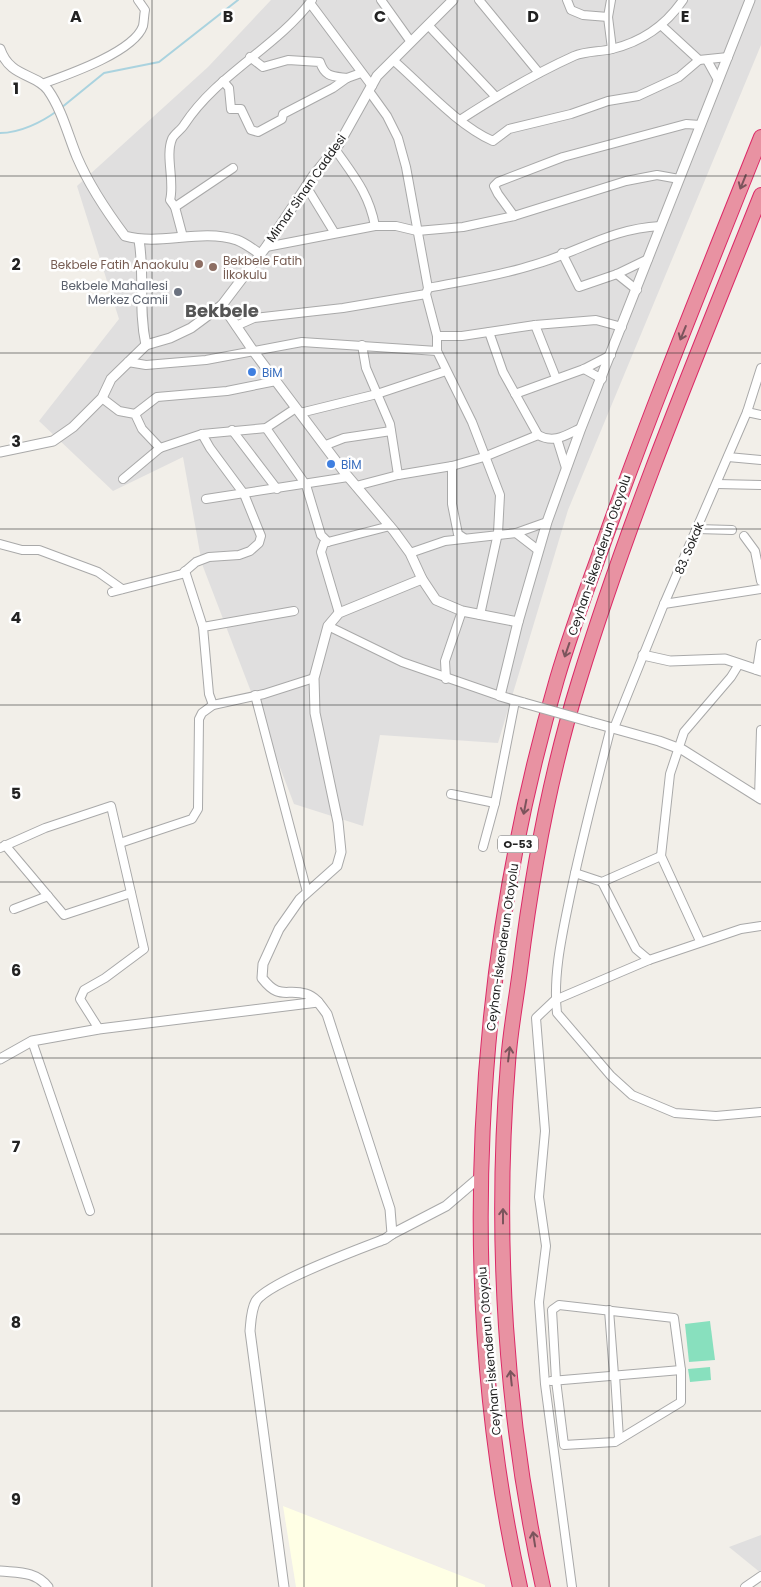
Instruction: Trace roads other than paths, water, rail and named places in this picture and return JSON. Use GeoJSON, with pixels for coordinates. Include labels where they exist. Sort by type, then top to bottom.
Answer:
{"type":"FeatureCollection","features":[{"type":"Feature","properties":{"kind":"highway","name":"Ceyhan-İskenderun Otoyolu"},"geometry":{"type":"LineString","coordinates":[[520,1587],[497,1451],[487,1358],[481,1266],[481,1176],[486,1061],[506,901],[529,789],[557,678],[637,449],[761,137]]}},
{"type":"Feature","properties":{"kind":"highway","name":"Ceyhan-İskenderun Otoyolu"},"geometry":{"type":"LineString","coordinates":[[543,1587],[519,1447],[509,1355],[503,1264],[503,1154],[508,1062],[528,903],[550,792],[578,683],[657,456],[761,194]]}},
{"type":"Feature","properties":{"kind":"street"},"geometry":{"type":"LineString","coordinates":[[45,87],[121,50],[142,28],[145,10],[138,0]]}},
{"type":"Feature","properties":{"kind":"street"},"geometry":{"type":"LineString","coordinates":[[382,0],[410,42]]}},
{"type":"Feature","properties":{"kind":"street","name":"Mimar Sinan Caddesi"},"geometry":{"type":"LineString","coordinates":[[0,452],[52,441],[73,427],[102,398],[111,378],[146,345],[170,338],[191,328],[222,305],[263,250],[306,186],[335,149],[377,76],[453,0]]}},
{"type":"Feature","properties":{"kind":"street"},"geometry":{"type":"LineString","coordinates":[[479,0],[539,73]]}},
{"type":"Feature","properties":{"kind":"street"},"geometry":{"type":"LineString","coordinates":[[567,0],[571,10],[583,14],[608,17]]}},
{"type":"Feature","properties":{"kind":"street"},"geometry":{"type":"LineString","coordinates":[[611,0],[608,17],[612,49]]}},
{"type":"Feature","properties":{"kind":"street"},"geometry":{"type":"LineString","coordinates":[[460,120],[539,73],[577,55],[612,49],[635,41],[662,26],[683,0]]}},
{"type":"Feature","properties":{"kind":"street"},"geometry":{"type":"LineString","coordinates":[[500,696],[538,550],[566,468],[750,0]]}},
{"type":"Feature","properties":{"kind":"street"},"geometry":{"type":"LineString","coordinates":[[183,237],[175,207],[170,200],[172,191],[170,160],[172,139],[195,106],[250,57],[281,33],[311,1],[348,51],[398,138],[406,167],[427,291],[437,336],[438,351],[472,422],[500,495],[498,533],[480,615]]}},
{"type":"Feature","properties":{"kind":"street"},"geometry":{"type":"LineString","coordinates":[[428,25],[496,97]]}},
{"type":"Feature","properties":{"kind":"street"},"geometry":{"type":"LineString","coordinates":[[662,26],[703,60],[718,80]]}},
{"type":"Feature","properties":{"kind":"street"},"geometry":{"type":"LineString","coordinates":[[0,48],[13,68],[45,87],[69,132],[86,176],[125,236],[139,240],[209,236],[237,240],[263,250],[334,232],[375,226],[396,226],[416,231],[463,227],[514,216],[626,181],[657,175],[679,178]]}},
{"type":"Feature","properties":{"kind":"street"},"geometry":{"type":"LineString","coordinates":[[250,57],[263,68],[288,60],[320,62],[328,76],[347,78]]}},
{"type":"Feature","properties":{"kind":"street"},"geometry":{"type":"LineString","coordinates":[[393,60],[460,120],[482,136],[493,141],[510,129],[571,114],[608,101],[638,96],[679,77],[703,60],[728,57]]}},
{"type":"Feature","properties":{"kind":"street"},"geometry":{"type":"LineString","coordinates":[[223,81],[229,88],[231,110],[241,109],[251,130],[258,132],[282,119],[283,114],[333,88],[347,78],[360,73]]}},
{"type":"Feature","properties":{"kind":"street"},"geometry":{"type":"LineString","coordinates":[[514,216],[494,186],[498,182],[563,157],[686,124],[700,125]]}},
{"type":"Feature","properties":{"kind":"street"},"geometry":{"type":"LineString","coordinates":[[335,149],[363,188],[371,205],[375,226]]}},
{"type":"Feature","properties":{"kind":"street"},"geometry":{"type":"LineString","coordinates":[[175,207],[233,168]]}},
{"type":"Feature","properties":{"kind":"street"},"geometry":{"type":"LineString","coordinates":[[306,186],[334,232]]}},
{"type":"Feature","properties":{"kind":"street"},"geometry":{"type":"LineString","coordinates":[[236,326],[254,318],[343,308],[427,291],[535,265],[635,227],[660,226]]}},
{"type":"Feature","properties":{"kind":"street"},"geometry":{"type":"LineString","coordinates":[[139,240],[143,263],[140,306],[146,345]]}},
{"type":"Feature","properties":{"kind":"street"},"geometry":{"type":"LineString","coordinates":[[562,254],[579,287],[617,274],[648,259]]}},
{"type":"Feature","properties":{"kind":"street"},"geometry":{"type":"LineString","coordinates":[[617,274],[637,290]]}},
{"type":"Feature","properties":{"kind":"street"},"geometry":{"type":"LineString","coordinates":[[222,305],[254,352],[326,445],[348,477],[390,526],[410,553],[422,579],[436,600],[462,611],[518,622]]}},
{"type":"Feature","properties":{"kind":"street"},"geometry":{"type":"LineString","coordinates":[[437,336],[462,336],[536,325],[596,320],[622,326]]}},
{"type":"Feature","properties":{"kind":"street"},"geometry":{"type":"LineString","coordinates":[[536,325],[556,378]]}},
{"type":"Feature","properties":{"kind":"street"},"geometry":{"type":"LineString","coordinates":[[489,332],[504,372],[538,435],[545,439],[558,439],[581,428]]}},
{"type":"Feature","properties":{"kind":"street"},"geometry":{"type":"LineString","coordinates":[[128,362],[146,365],[178,363],[254,352],[277,345],[302,342],[438,351]]}},
{"type":"Feature","properties":{"kind":"street"},"geometry":{"type":"LineString","coordinates":[[362,346],[366,368],[388,417],[398,475]]}},
{"type":"Feature","properties":{"kind":"street"},"geometry":{"type":"LineString","coordinates":[[515,394],[584,369],[611,355]]}},
{"type":"Feature","properties":{"kind":"street","name":"83. Sokak"},"geometry":{"type":"LineString","coordinates":[[556,1000],[562,938],[575,873],[613,727],[747,412],[761,368]]}},
{"type":"Feature","properties":{"kind":"street"},"geometry":{"type":"LineString","coordinates":[[584,369],[602,380]]}},
{"type":"Feature","properties":{"kind":"street"},"geometry":{"type":"LineString","coordinates":[[124,479],[160,448],[202,434],[266,428],[298,410],[377,394],[446,371]]}},
{"type":"Feature","properties":{"kind":"street"},"geometry":{"type":"LineString","coordinates":[[102,398],[119,411],[135,414],[156,398],[227,390],[276,381]]}},
{"type":"Feature","properties":{"kind":"street"},"geometry":{"type":"LineString","coordinates":[[747,412],[761,415]]}},
{"type":"Feature","properties":{"kind":"street"},"geometry":{"type":"LineString","coordinates":[[135,414],[142,429],[160,448]]}},
{"type":"Feature","properties":{"kind":"street"},"geometry":{"type":"LineString","coordinates":[[266,428],[306,485],[321,535],[328,542]]}},
{"type":"Feature","properties":{"kind":"street"},"geometry":{"type":"LineString","coordinates":[[232,430],[277,489]]}},
{"type":"Feature","properties":{"kind":"street"},"geometry":{"type":"LineString","coordinates":[[326,445],[344,438],[391,431]]}},
{"type":"Feature","properties":{"kind":"street"},"geometry":{"type":"LineString","coordinates":[[112,592],[185,571],[196,562],[209,557],[239,555],[250,551],[259,544],[261,536],[244,494],[202,434]]}},
{"type":"Feature","properties":{"kind":"street"},"geometry":{"type":"LineString","coordinates":[[356,486],[398,475],[452,466],[484,457],[538,435]]}},
{"type":"Feature","properties":{"kind":"street"},"geometry":{"type":"LineString","coordinates":[[558,439],[566,468]]}},
{"type":"Feature","properties":{"kind":"street"},"geometry":{"type":"LineString","coordinates":[[728,457],[761,460]]}},
{"type":"Feature","properties":{"kind":"street"},"geometry":{"type":"LineString","coordinates":[[452,466],[452,504],[458,534],[464,538]]}},
{"type":"Feature","properties":{"kind":"street"},"geometry":{"type":"LineString","coordinates":[[206,499],[348,477]]}},
{"type":"Feature","properties":{"kind":"street"},"geometry":{"type":"LineString","coordinates":[[717,484],[761,485]]}},
{"type":"Feature","properties":{"kind":"street"},"geometry":{"type":"LineString","coordinates":[[410,553],[445,541],[498,533],[516,533],[547,522]]}},
{"type":"Feature","properties":{"kind":"street"},"geometry":{"type":"LineString","coordinates":[[339,613],[321,552],[324,544],[390,526]]}},
{"type":"Feature","properties":{"kind":"street"},"geometry":{"type":"LineString","coordinates":[[698,529],[732,530]]}},
{"type":"Feature","properties":{"kind":"street"},"geometry":{"type":"LineString","coordinates":[[516,533],[538,550]]}},
{"type":"Feature","properties":{"kind":"street"},"geometry":{"type":"LineString","coordinates":[[744,536],[756,551],[761,580]]}},
{"type":"Feature","properties":{"kind":"street"},"geometry":{"type":"LineString","coordinates":[[0,544],[22,550],[39,550],[98,572],[122,589]]}},
{"type":"Feature","properties":{"kind":"street"},"geometry":{"type":"LineString","coordinates":[[185,571],[203,627],[208,694],[213,704]]}},
{"type":"Feature","properties":{"kind":"street"},"geometry":{"type":"LineString","coordinates":[[392,1234],[390,1209],[327,1014],[318,1002],[306,994],[285,994],[269,987],[262,978],[263,964],[279,929],[307,892],[337,866],[340,852],[338,822],[315,713],[314,678],[328,626],[339,613],[422,579]]}},
{"type":"Feature","properties":{"kind":"street"},"geometry":{"type":"LineString","coordinates":[[664,604],[761,589]]}},
{"type":"Feature","properties":{"kind":"street"},"geometry":{"type":"LineString","coordinates":[[203,627],[294,611]]}},
{"type":"Feature","properties":{"kind":"street"},"geometry":{"type":"LineString","coordinates":[[446,679],[445,661],[462,611]]}},
{"type":"Feature","properties":{"kind":"street"},"geometry":{"type":"LineString","coordinates":[[328,626],[402,662],[446,679],[520,702],[613,727],[678,749],[760,798]]}},
{"type":"Feature","properties":{"kind":"street"},"geometry":{"type":"LineString","coordinates":[[644,655],[670,661],[725,659],[759,670],[761,644]]}},
{"type":"Feature","properties":{"kind":"street"},"geometry":{"type":"LineString","coordinates":[[700,941],[660,856],[670,774],[684,732],[731,677],[738,664]]}},
{"type":"Feature","properties":{"kind":"street"},"geometry":{"type":"LineString","coordinates":[[120,843],[192,819],[198,809],[199,719],[202,712],[213,704],[255,696],[314,678]]}},
{"type":"Feature","properties":{"kind":"street"},"geometry":{"type":"LineString","coordinates":[[255,696],[307,892]]}},
{"type":"Feature","properties":{"kind":"street"},"geometry":{"type":"LineString","coordinates":[[482,847],[520,702]]}},
{"type":"Feature","properties":{"kind":"street"},"geometry":{"type":"LineString","coordinates":[[760,798],[761,730]]}},
{"type":"Feature","properties":{"kind":"street"},"geometry":{"type":"LineString","coordinates":[[451,794],[495,803]]}},
{"type":"Feature","properties":{"kind":"street"},"geometry":{"type":"LineString","coordinates":[[99,1029],[80,999],[84,990],[106,978],[144,949],[120,843],[111,806],[45,828],[3,847],[64,915],[131,892]]}},
{"type":"Feature","properties":{"kind":"street"},"geometry":{"type":"LineString","coordinates":[[575,873],[602,882],[660,856]]}},
{"type":"Feature","properties":{"kind":"street"},"geometry":{"type":"LineString","coordinates":[[602,882],[636,949],[649,960]]}},
{"type":"Feature","properties":{"kind":"street"},"geometry":{"type":"LineString","coordinates":[[14,909],[48,896]]}},
{"type":"Feature","properties":{"kind":"street"},"geometry":{"type":"LineString","coordinates":[[572,1587],[544,1382],[539,1302],[546,1246],[539,1197],[544,1131],[536,1018],[556,1000],[649,960],[741,928],[761,926]]}},
{"type":"Feature","properties":{"kind":"street"},"geometry":{"type":"LineString","coordinates":[[556,1000],[557,1013],[611,1076],[632,1095],[675,1113],[716,1116],[761,1112]]}},
{"type":"Feature","properties":{"kind":"street"},"geometry":{"type":"LineString","coordinates":[[0,1058],[32,1041],[99,1029],[318,1002]]}},
{"type":"Feature","properties":{"kind":"street"},"geometry":{"type":"LineString","coordinates":[[32,1041],[90,1211]]}},
{"type":"Feature","properties":{"kind":"street"},"geometry":{"type":"LineString","coordinates":[[284,1587],[250,1331],[252,1311],[256,1302],[271,1287],[385,1239],[446,1206],[481,1176]]}},
{"type":"Feature","properties":{"kind":"street"},"geometry":{"type":"LineString","coordinates":[[559,1304],[609,1310],[674,1318],[681,1370],[681,1402],[614,1442],[564,1445],[556,1380],[552,1310],[559,1304]]}},
{"type":"Feature","properties":{"kind":"street"},"geometry":{"type":"LineString","coordinates":[[609,1310],[619,1439]]}},
{"type":"Feature","properties":{"kind":"street"},"geometry":{"type":"LineString","coordinates":[[544,1382],[681,1370]]}},
{"type":"Feature","properties":{"kind":"street"},"geometry":{"type":"LineString","coordinates":[[0,1571],[28,1573],[41,1579],[48,1587]]}},
{"type":"Feature","properties":{"kind":"street"},"geometry":{"type":"LineString","coordinates":[[745,1587],[761,1576]]}},
{"type":"Feature","properties":{"kind":"waterway"},"geometry":{"type":"LineString","coordinates":[[61,108],[104,73],[159,62],[238,0]]}},
{"type":"Feature","properties":{"kind":"waterway"},"geometry":{"type":"LineString","coordinates":[[0,133],[8,133],[30,126],[57,111]]}},
{"type":"Feature","properties":{"kind":"place","name":"Bekbele Fatih Anaokulu"},"geometry":{"type":"Point","coordinates":[199,264]}},
{"type":"Feature","properties":{"kind":"place","name":"Bekbele Fatih İlkokulu"},"geometry":{"type":"Point","coordinates":[213,267]}},
{"type":"Feature","properties":{"kind":"place","name":"Bekbele Mahallesi Merkez Camii"},"geometry":{"type":"Point","coordinates":[178,292]}},
{"type":"Feature","properties":{"kind":"place","name":"BiM"},"geometry":{"type":"Point","coordinates":[252,372]}},
{"type":"Feature","properties":{"kind":"place","name":"BİM"},"geometry":{"type":"Point","coordinates":[331,464]}},
{"type":"Feature","properties":{"kind":"district","name":"Bekbele"},"geometry":{"type":"Point","coordinates":[222,310]}}]}
